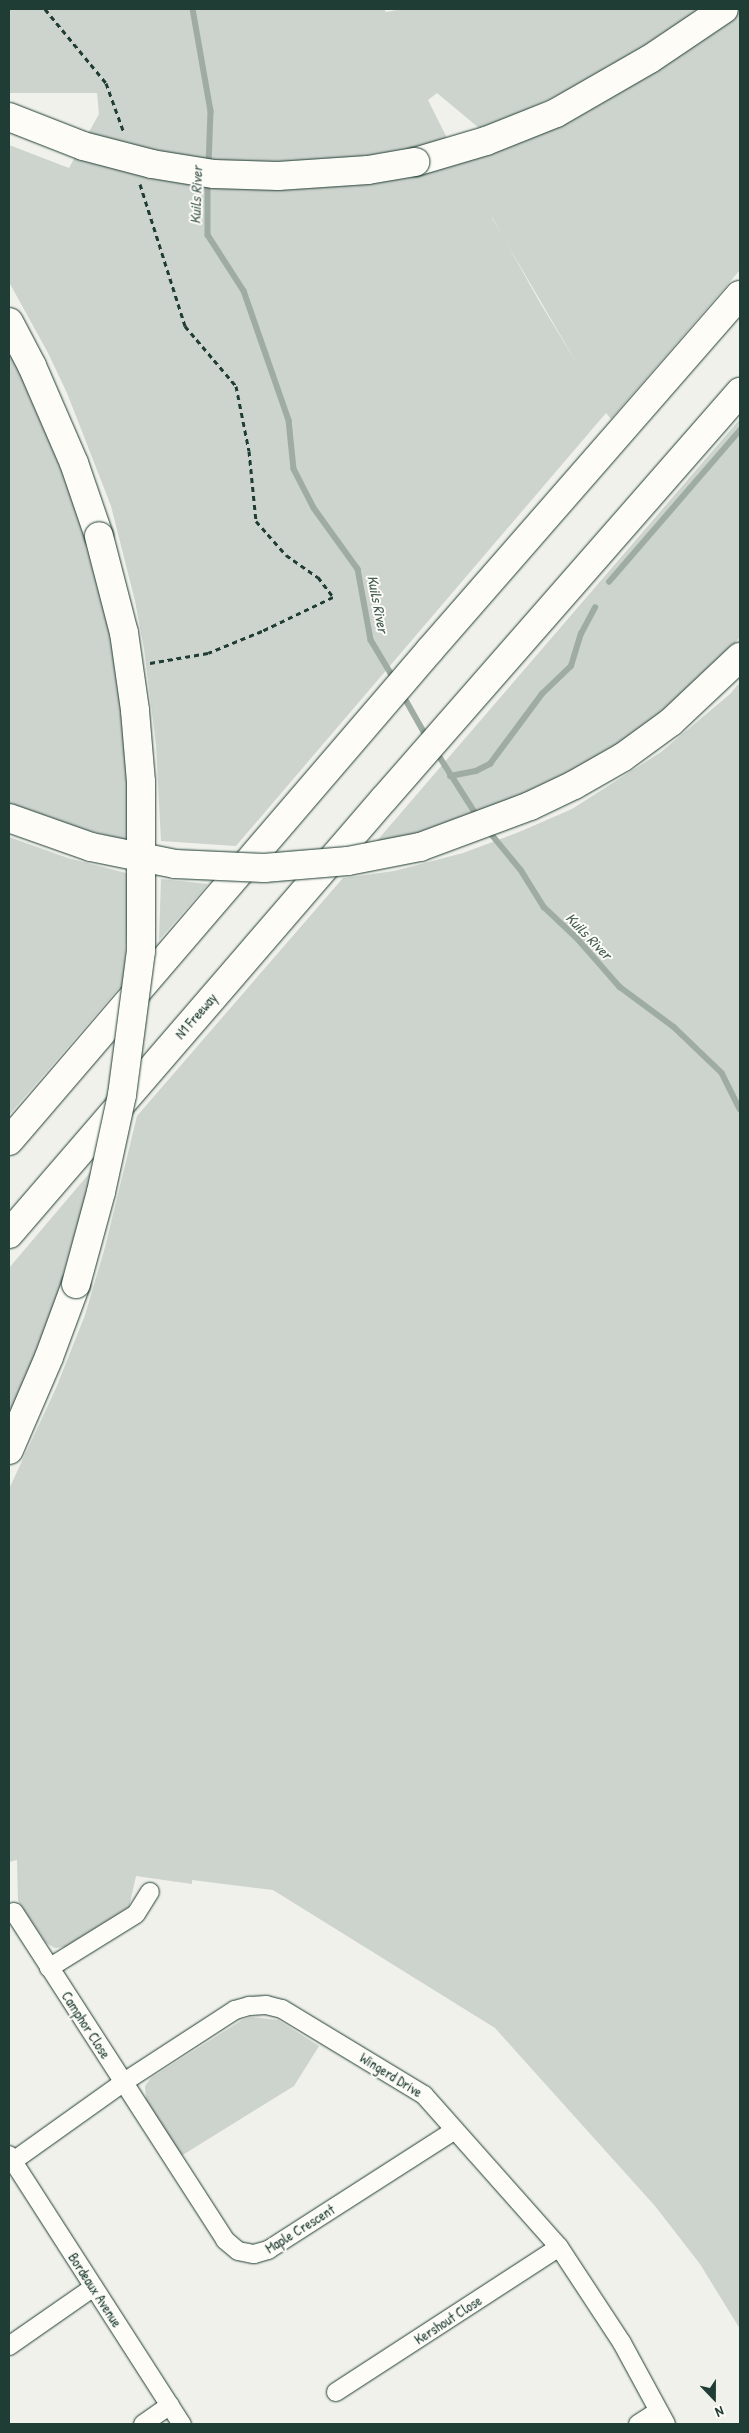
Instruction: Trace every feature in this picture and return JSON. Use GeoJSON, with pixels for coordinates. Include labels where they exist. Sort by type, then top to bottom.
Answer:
{"type":"FeatureCollection","features":[{"type":"Feature","properties":{"kind":"highway"},"geometry":{"type":"LineString","coordinates":[[9,117],[83,146],[152,164],[214,174],[287,175],[368,170],[415,162],[486,141],[556,113],[650,60],[724,9]]}},
{"type":"Feature","properties":{"kind":"highway"},"geometry":{"type":"LineString","coordinates":[[9,1141],[338,760],[430,650],[740,295]]}},
{"type":"Feature","properties":{"kind":"highway"},"geometry":{"type":"LineString","coordinates":[[9,322],[32,366],[74,463],[99,536],[124,633],[135,710],[141,782],[140,951],[122,1095],[101,1192],[76,1284],[49,1357],[9,1450]]}},
{"type":"Feature","properties":{"kind":"highway","name":"N1 Freeway"},"geometry":{"type":"LineString","coordinates":[[9,1234],[384,799],[740,392]]}},
{"type":"Feature","properties":{"kind":"highway"},"geometry":{"type":"LineString","coordinates":[[9,818],[91,847],[175,864],[264,868],[348,861],[420,847],[530,806],[574,785],[623,757],[671,722],[740,657]]}},
{"type":"Feature","properties":{"kind":"street"},"geometry":{"type":"LineString","coordinates":[[50,1968],[136,1914],[150,1892]]}},
{"type":"Feature","properties":{"kind":"street","name":"Camphor Close"},"geometry":{"type":"LineString","coordinates":[[14,1912],[124,2082]]}},
{"type":"Feature","properties":{"kind":"street","name":"Wingerd Drive"},"geometry":{"type":"LineString","coordinates":[[10,2160],[124,2082],[235,2010],[266,2004],[282,2009],[424,2095],[559,2247],[622,2344],[662,2418]]}},
{"type":"Feature","properties":{"kind":"street","name":"Maple Crescent"},"geometry":{"type":"LineString","coordinates":[[124,2082],[225,2240],[230,2247],[246,2254],[268,2250],[455,2130]]}},
{"type":"Feature","properties":{"kind":"street","name":"Bordeaux Avenue"},"geometry":{"type":"LineString","coordinates":[[10,2160],[182,2424]]}},
{"type":"Feature","properties":{"kind":"street","name":"Kershout Close"},"geometry":{"type":"LineString","coordinates":[[336,2392],[559,2247]]}},
{"type":"Feature","properties":{"kind":"street"},"geometry":{"type":"LineString","coordinates":[[9,2346],[94,2287]]}},
{"type":"Feature","properties":{"kind":"street"},"geometry":{"type":"LineString","coordinates":[[142,2424],[170,2405]]}},
{"type":"Feature","properties":{"kind":"street"},"geometry":{"type":"LineString","coordinates":[[638,2424],[662,2418]]}},
{"type":"Feature","properties":{"kind":"path"},"geometry":{"type":"LineString","coordinates":[[45,9],[106,83],[125,137]]}},
{"type":"Feature","properties":{"kind":"path"},"geometry":{"type":"LineString","coordinates":[[136,174],[186,326],[236,386],[248,451],[256,521],[286,555],[318,577],[333,597],[262,631],[208,653],[148,663]]}},
{"type":"Feature","properties":{"kind":"shaded area"},"geometry":{"type":"Polygon","coordinates":[[[9,9],[384,9],[386,12],[403,9],[701,9],[584,83],[516,115],[479,128],[437,93],[428,100],[458,160],[652,68],[740,9],[740,270],[611,419],[606,413],[236,846],[161,841],[156,745],[144,649],[135,601],[111,506],[67,393],[48,353],[9,282],[9,145],[69,168],[99,114],[97,93],[9,93],[9,9]],[[505,241],[539,301],[579,367],[505,241]]]}},
{"type":"Feature","properties":{"kind":"shaded area"},"geometry":{"type":"Polygon","coordinates":[[[9,340],[54,440],[103,587],[127,739],[130,841],[53,822],[9,805],[9,340]]]}},
{"type":"Feature","properties":{"kind":"shaded area"},"geometry":{"type":"Polygon","coordinates":[[[740,419],[740,637],[728,651],[657,716],[610,750],[560,779],[475,817],[400,839],[375,843],[740,419]]]}},
{"type":"Feature","properties":{"kind":"shaded area"},"geometry":{"type":"Polygon","coordinates":[[[740,682],[740,2329],[700,2264],[655,2206],[495,2028],[273,1890],[192,1880],[192,1884],[136,1876],[129,1907],[65,1947],[55,1948],[46,1943],[18,1901],[17,1860],[9,1862],[9,1489],[56,1388],[85,1315],[105,1247],[137,1116],[343,878],[394,871],[463,853],[572,809],[661,752],[730,694],[740,682]]]}},
{"type":"Feature","properties":{"kind":"shaded area"},"geometry":{"type":"Polygon","coordinates":[[[9,837],[68,858],[130,874],[124,982],[9,1115],[9,837]]]}},
{"type":"Feature","properties":{"kind":"shaded area"},"geometry":{"type":"Polygon","coordinates":[[[161,879],[208,884],[159,940],[161,879]]]}},
{"type":"Feature","properties":{"kind":"shaded area"},"geometry":{"type":"Polygon","coordinates":[[[93,1169],[54,1308],[31,1370],[9,1418],[9,1268],[93,1169]]]}},
{"type":"Feature","properties":{"kind":"shaded area"},"geometry":{"type":"Polygon","coordinates":[[[251,2017],[278,2020],[319,2046],[294,2086],[181,2156],[146,2100],[145,2086],[151,2078],[242,2020],[251,2017]]]}},
{"type":"Feature","properties":{"kind":"waterway","name":"Kuils River"},"geometry":{"type":"LineString","coordinates":[[193,9],[211,111],[209,166]]}},
{"type":"Feature","properties":{"kind":"waterway","name":"Kuils River"},"geometry":{"type":"LineString","coordinates":[[208,180],[208,235],[244,291],[289,420],[294,469],[314,508],[358,569],[371,640],[395,680]]}},
{"type":"Feature","properties":{"kind":"waterway"},"geometry":{"type":"LineString","coordinates":[[609,582],[740,430]]}},
{"type":"Feature","properties":{"kind":"waterway"},"geometry":{"type":"LineString","coordinates":[[450,776],[476,771],[490,764],[542,694],[571,666],[581,634],[595,608]]}},
{"type":"Feature","properties":{"kind":"waterway","name":"Kuils River"},"geometry":{"type":"LineString","coordinates":[[402,693],[427,737]]}},
{"type":"Feature","properties":{"kind":"waterway","name":"Kuils River"},"geometry":{"type":"LineString","coordinates":[[436,751],[478,817]]}},
{"type":"Feature","properties":{"kind":"waterway","name":"Kuils River"},"geometry":{"type":"LineString","coordinates":[[488,830],[521,870],[544,907],[578,939],[620,987],[674,1027],[722,1073],[740,1109]]}}]}
